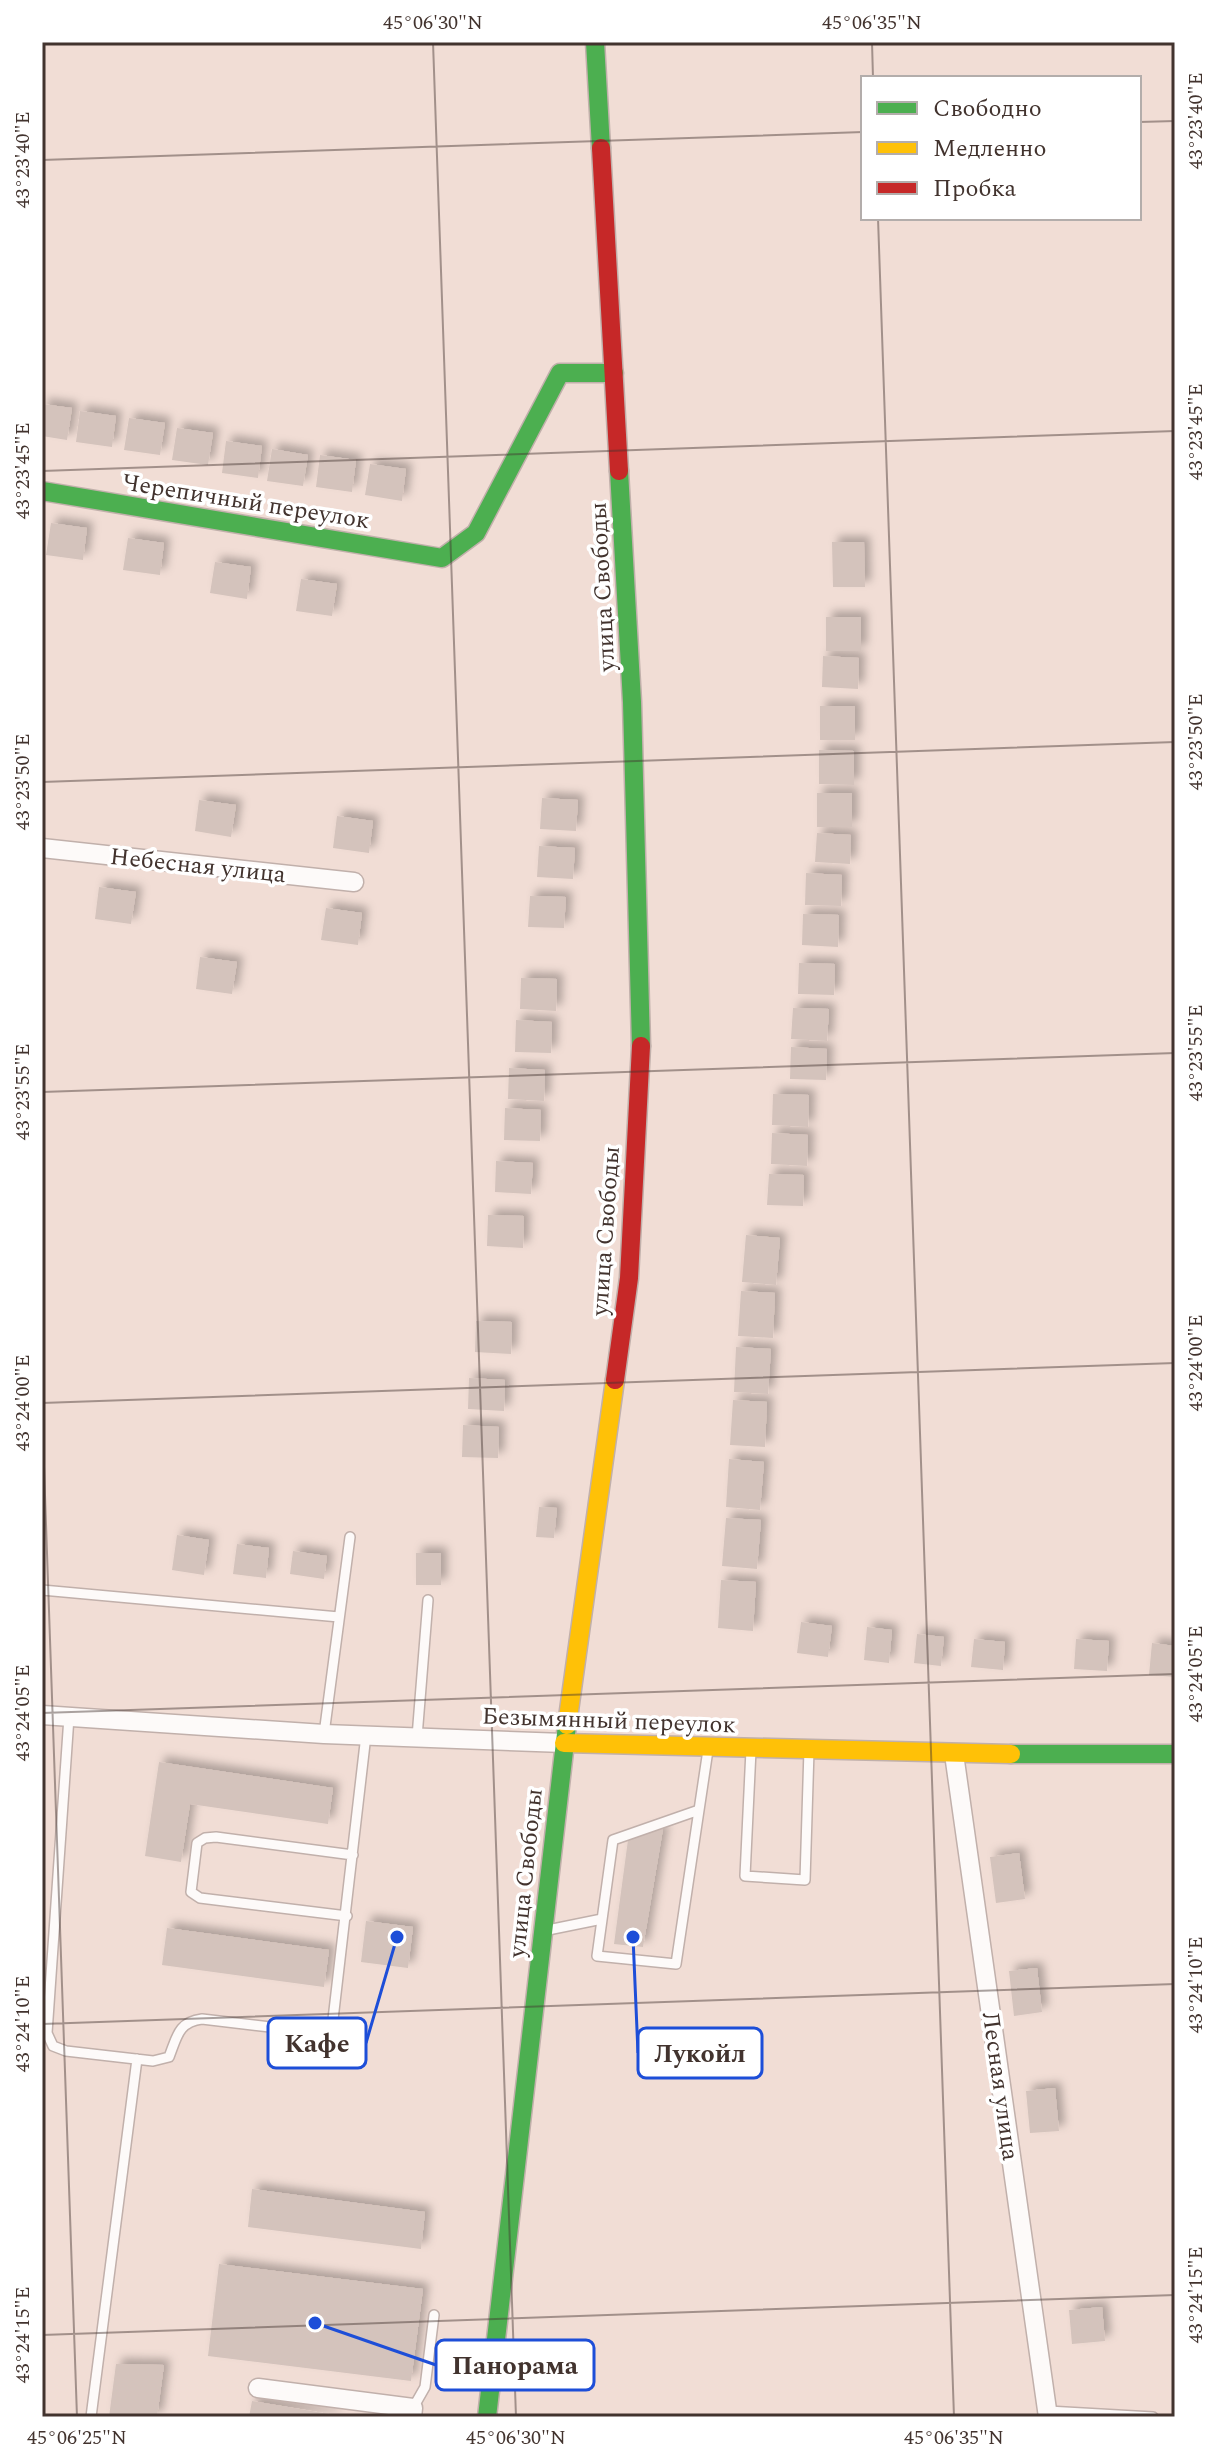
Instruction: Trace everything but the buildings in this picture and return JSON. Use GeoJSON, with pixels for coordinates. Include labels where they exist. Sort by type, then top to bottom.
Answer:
{"type":"FeatureCollection","features":[{"type":"Feature","properties":{"kind":"main road","name":"улица Свободы"},"geometry":{"type":"LineString","coordinates":[[487,2417],[564,1743],[629,1278],[641,1053],[632,702],[595,42]]}},
{"type":"Feature","properties":{"kind":"main road","name":"Черепичный переулок"},"geometry":{"type":"LineString","coordinates":[[42,491],[442,558],[476,533],[560,373],[614,373]]}},
{"type":"Feature","properties":{"kind":"main road","name":"Безымянный переулок"},"geometry":{"type":"LineString","coordinates":[[564,1743],[954,1754],[1175,1754]]}},
{"type":"Feature","properties":{"kind":"street","name":"Небесная улица"},"geometry":{"type":"LineString","coordinates":[[42,848],[354,882]]}},
{"type":"Feature","properties":{"kind":"street","name":"Безымянный переулок"},"geometry":{"type":"LineString","coordinates":[[42,1715],[324,1734],[564,1743]]}},
{"type":"Feature","properties":{"kind":"street","name":"Лесная улица"},"geometry":{"type":"LineString","coordinates":[[954,1754],[1048,2414]]}},
{"type":"Feature","properties":{"kind":"street"},"geometry":{"type":"LineString","coordinates":[[258,2388],[412,2412]]}},
{"type":"Feature","properties":{"kind":"lane"},"geometry":{"type":"LineString","coordinates":[[324,1734],[350,1537]]}},
{"type":"Feature","properties":{"kind":"lane"},"geometry":{"type":"LineString","coordinates":[[42,1590],[339,1617]]}},
{"type":"Feature","properties":{"kind":"lane"},"geometry":{"type":"LineString","coordinates":[[417,1737],[428,1600]]}},
{"type":"Feature","properties":{"kind":"lane"},"geometry":{"type":"LineString","coordinates":[[69,1717],[47,2033],[53,2046],[66,2051],[153,2061],[169,2057],[182,2027],[190,2021],[202,2019],[321,2033],[332,2028],[366,1735]]}},
{"type":"Feature","properties":{"kind":"lane"},"geometry":{"type":"LineString","coordinates":[[699,1810],[613,1840],[597,1956],[676,1964],[709,1747]]}},
{"type":"Feature","properties":{"kind":"lane"},"geometry":{"type":"LineString","coordinates":[[751,1748],[745,1876],[805,1880],[809,1750]]}},
{"type":"Feature","properties":{"kind":"lane"},"geometry":{"type":"LineString","coordinates":[[347,1916],[200,1898],[191,1892],[191,1880],[197,1843],[205,1838],[353,1855]]}},
{"type":"Feature","properties":{"kind":"lane"},"geometry":{"type":"LineString","coordinates":[[542,1931],[602,1919]]}},
{"type":"Feature","properties":{"kind":"lane"},"geometry":{"type":"LineString","coordinates":[[91,2417],[137,2059]]}},
{"type":"Feature","properties":{"kind":"lane"},"geometry":{"type":"LineString","coordinates":[[412,2412],[425,2387],[434,2315]]}},
{"type":"Feature","properties":{"kind":"lane"},"geometry":{"type":"LineString","coordinates":[[1048,2414],[1153,2417]]}},
{"type":"Feature","properties":{"kind":"traffic: fast"},"geometry":{"type":"LineString","coordinates":[[595,42],[601,148]]}},
{"type":"Feature","properties":{"kind":"traffic: fast"},"geometry":{"type":"LineString","coordinates":[[42,491],[442,558],[476,533],[560,373],[614,373]]}},
{"type":"Feature","properties":{"kind":"traffic: fast"},"geometry":{"type":"LineString","coordinates":[[619,471],[632,702],[641,1046]]}},
{"type":"Feature","properties":{"kind":"traffic: fast"},"geometry":{"type":"LineString","coordinates":[[487,2417],[567,1725]]}},
{"type":"Feature","properties":{"kind":"traffic: fast"},"geometry":{"type":"LineString","coordinates":[[1011,1754],[1175,1754]]}},
{"type":"Feature","properties":{"kind":"traffic: slow"},"geometry":{"type":"LineString","coordinates":[[567,1725],[615,1380]]}},
{"type":"Feature","properties":{"kind":"traffic: slow"},"geometry":{"type":"LineString","coordinates":[[564,1743],[1011,1754]]}},
{"type":"Feature","properties":{"kind":"traffic: jam"},"geometry":{"type":"LineString","coordinates":[[601,148],[619,471]]}},
{"type":"Feature","properties":{"kind":"traffic: jam"},"geometry":{"type":"LineString","coordinates":[[615,1380],[629,1278],[641,1046]]}},
{"type":"Feature","properties":{"kind":"place","name":"Кафе"},"geometry":{"type":"Point","coordinates":[397,1937]}},
{"type":"Feature","properties":{"kind":"place","name":"Лукойл"},"geometry":{"type":"Point","coordinates":[633,1937]}},
{"type":"Feature","properties":{"kind":"place","name":"Панорама"},"geometry":{"type":"Point","coordinates":[315,2323]}}]}
